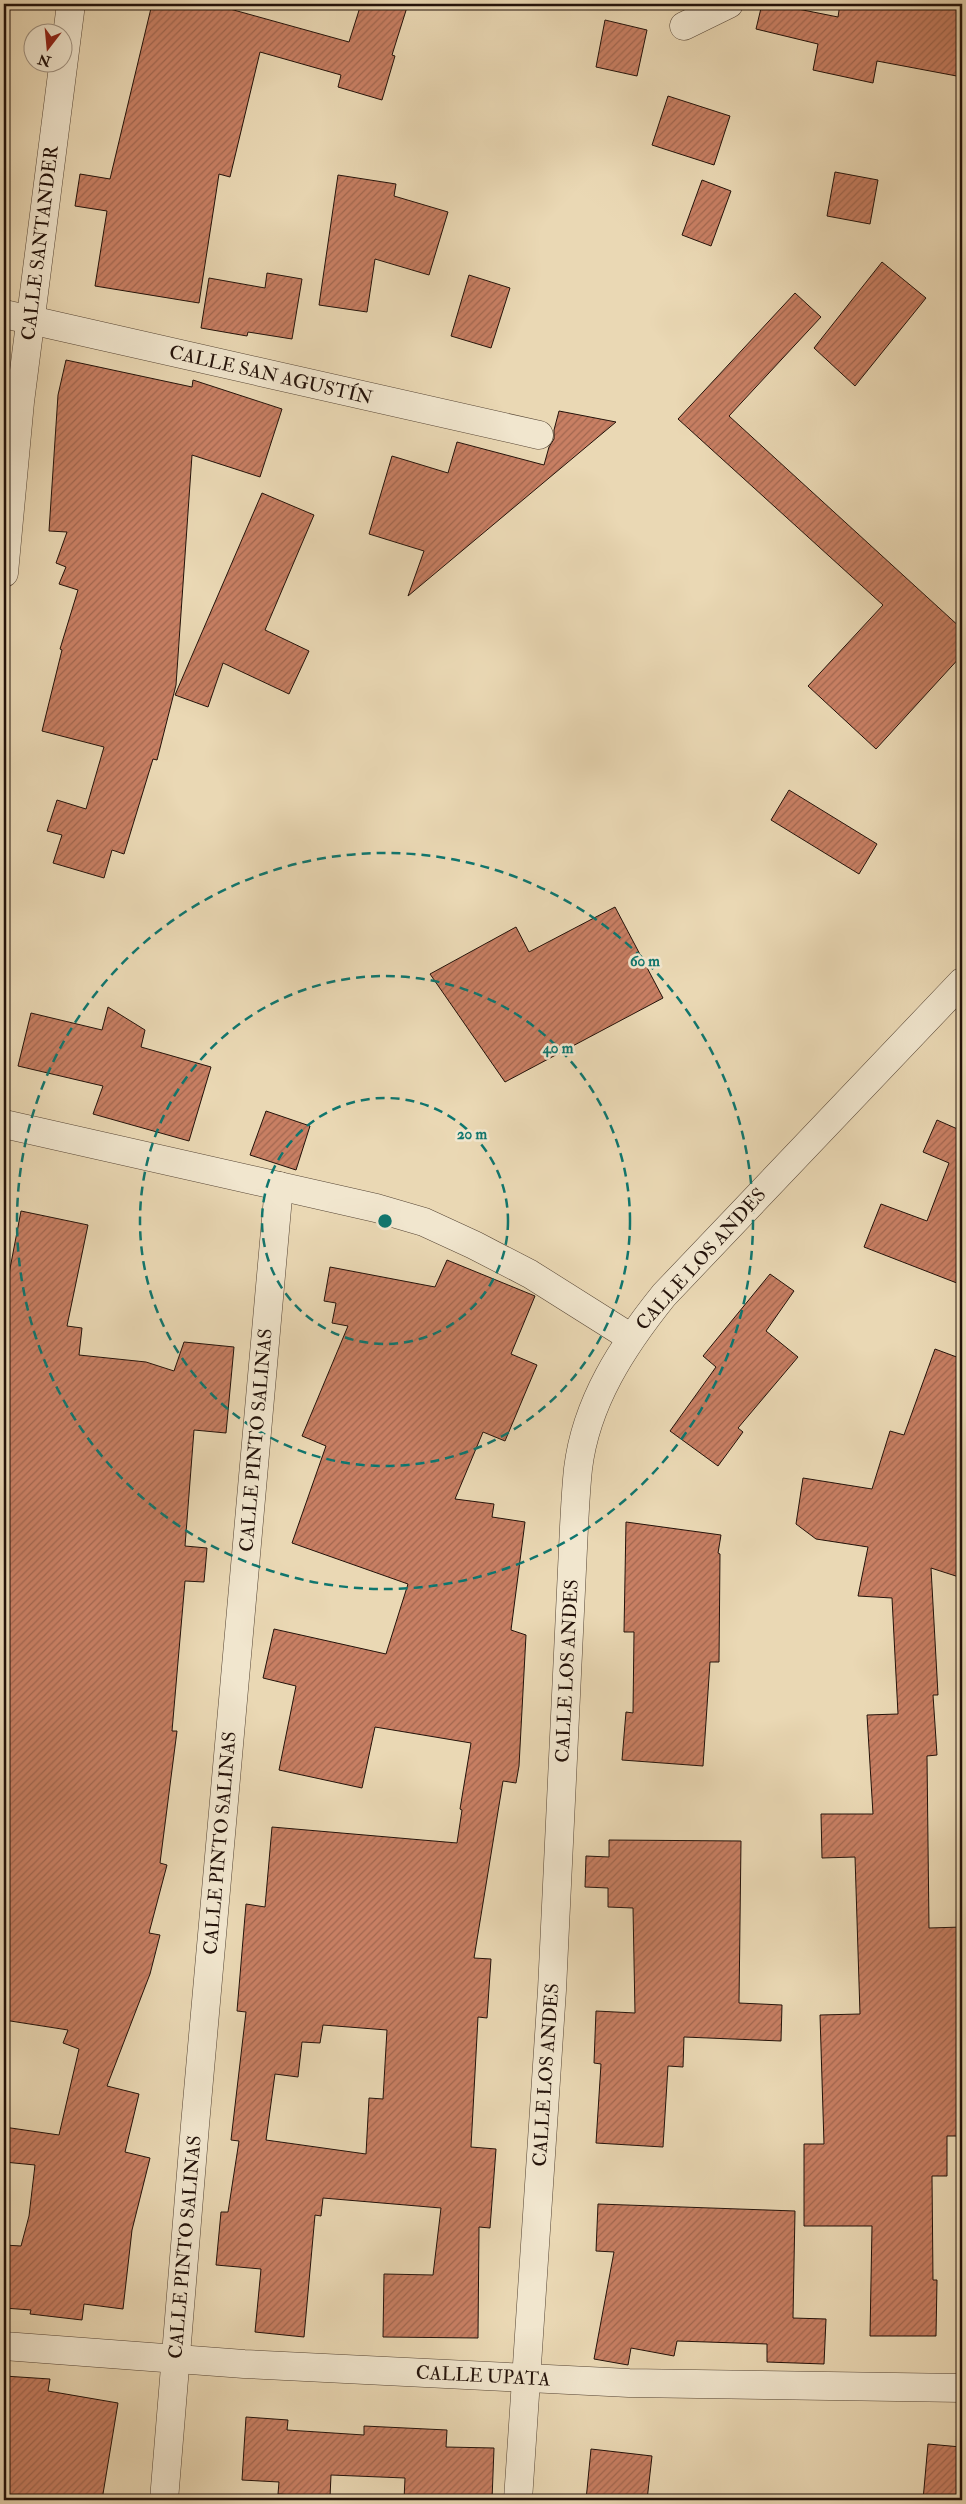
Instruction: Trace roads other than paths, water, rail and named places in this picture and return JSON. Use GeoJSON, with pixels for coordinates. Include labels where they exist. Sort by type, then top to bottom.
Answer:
{"type":"FeatureCollection","features":[{"type":"Feature","properties":{"kind":"street","name":"CALLE SANTANDER"},"geometry":{"type":"LineString","coordinates":[[4,573],[12,470],[71,4]]}},
{"type":"Feature","properties":{"kind":"street"},"geometry":{"type":"LineString","coordinates":[[684,26],[729,4]]}},
{"type":"Feature","properties":{"kind":"street","name":"CALLE SAN AGUSTÍN"},"geometry":{"type":"LineString","coordinates":[[4,314],[539,435]]}},
{"type":"Feature","properties":{"kind":"street","name":"CALLE LOS ANDES"},"geometry":{"type":"LineString","coordinates":[[518,2500],[552,1990],[578,1468],[587,1428],[605,1381],[630,1337],[664,1295],[962,982]]}},
{"type":"Feature","properties":{"kind":"street"},"geometry":{"type":"LineString","coordinates":[[4,1124],[376,1208],[424,1222],[530,1274],[630,1337]]}},
{"type":"Feature","properties":{"kind":"street","name":"CALLE PINTO SALINAS"},"geometry":{"type":"LineString","coordinates":[[164,2500],[279,1186]]}},
{"type":"Feature","properties":{"kind":"street","name":"CALLE UPATA"},"geometry":{"type":"LineString","coordinates":[[4,2346],[244,2364],[629,2383],[962,2388]]}}]}
